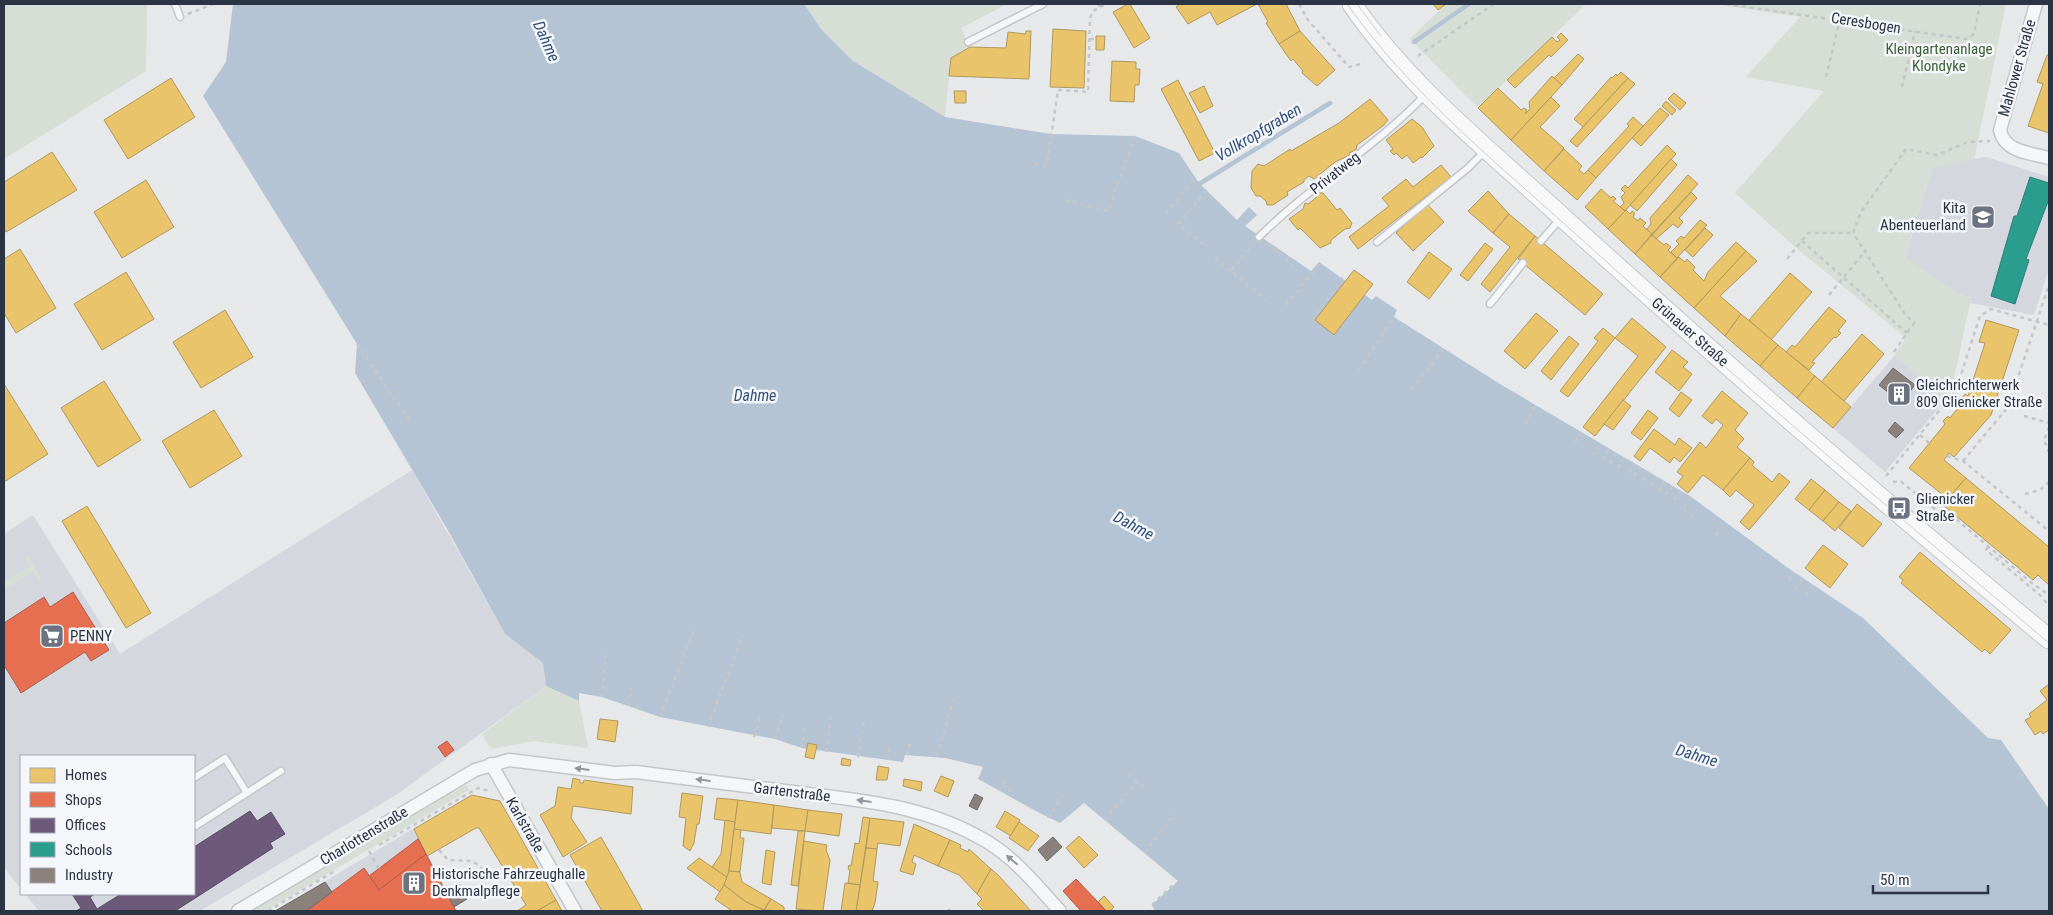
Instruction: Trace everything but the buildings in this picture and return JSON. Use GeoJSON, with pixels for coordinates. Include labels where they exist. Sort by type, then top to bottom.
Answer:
{"type":"FeatureCollection","features":[{"type":"Feature","properties":{"kind":"main road","name":"Grünauer Straße"},"geometry":{"type":"LineString","coordinates":[[1352,4],[1400,65],[1427,93],[1662,308],[2049,638]]}},
{"type":"Feature","properties":{"kind":"street","name":"Mahlower Straße"},"geometry":{"type":"LineString","coordinates":[[2002,140],[2000,130],[2036,4]]}},
{"type":"Feature","properties":{"kind":"street"},"geometry":{"type":"LineString","coordinates":[[2002,140],[2009,146],[2049,158]]}},
{"type":"Feature","properties":{"kind":"street","name":"Gartenstraße"},"geometry":{"type":"LineString","coordinates":[[490,764],[509,760],[615,773],[636,772],[912,810],[960,827],[1004,854],[1020,867],[1060,911]]}},
{"type":"Feature","properties":{"kind":"street","name":"Charlottenstraße"},"geometry":{"type":"LineString","coordinates":[[238,911],[475,770],[490,764]]}},
{"type":"Feature","properties":{"kind":"street","name":"Karlstraße"},"geometry":{"type":"LineString","coordinates":[[490,764],[575,911]]}},
{"type":"Feature","properties":{"kind":"lane"},"geometry":{"type":"LineString","coordinates":[[175,4],[180,16]]}},
{"type":"Feature","properties":{"kind":"lane"},"geometry":{"type":"LineString","coordinates":[[968,42],[1043,4]]}},
{"type":"Feature","properties":{"kind":"lane","name":"Privatweg"},"geometry":{"type":"LineString","coordinates":[[1259,237],[1281,215],[1412,110],[1427,93]]}},
{"type":"Feature","properties":{"kind":"lane"},"geometry":{"type":"LineString","coordinates":[[1377,242],[1468,168],[1487,148]]}},
{"type":"Feature","properties":{"kind":"lane"},"geometry":{"type":"LineString","coordinates":[[1541,241],[1562,217]]}},
{"type":"Feature","properties":{"kind":"lane"},"geometry":{"type":"LineString","coordinates":[[1490,304],[1523,263]]}},
{"type":"Feature","properties":{"kind":"lane"},"geometry":{"type":"LineString","coordinates":[[195,777],[225,758],[247,793]]}},
{"type":"Feature","properties":{"kind":"lane"},"geometry":{"type":"LineString","coordinates":[[195,826],[281,771]]}},
{"type":"Feature","properties":{"kind":"path"},"geometry":{"type":"LineString","coordinates":[[180,16],[214,4]]}},
{"type":"Feature","properties":{"kind":"path"},"geometry":{"type":"LineString","coordinates":[[1036,164],[1047,165],[1058,90],[1066,89],[1088,92],[1087,45],[1090,40],[1090,18],[1093,11],[1099,5],[1106,4]]}},
{"type":"Feature","properties":{"kind":"path"},"geometry":{"type":"LineString","coordinates":[[1299,4],[1308,20],[1349,66],[1364,63]]}},
{"type":"Feature","properties":{"kind":"path"},"geometry":{"type":"LineString","coordinates":[[1418,56],[1494,4]]}},
{"type":"Feature","properties":{"kind":"path","name":"Ceresbogen"},"geometry":{"type":"LineString","coordinates":[[1726,4],[1840,19],[1966,39],[1974,34],[1980,4]]}},
{"type":"Feature","properties":{"kind":"path"},"geometry":{"type":"LineString","coordinates":[[1826,77],[1840,19]]}},
{"type":"Feature","properties":{"kind":"path"},"geometry":{"type":"LineString","coordinates":[[1902,87],[1915,31]]}},
{"type":"Feature","properties":{"kind":"path"},"geometry":{"type":"LineString","coordinates":[[1090,40],[1096,39]]}},
{"type":"Feature","properties":{"kind":"path"},"geometry":{"type":"LineString","coordinates":[[1065,200],[1108,211],[1135,136]]}},
{"type":"Feature","properties":{"kind":"path"},"geometry":{"type":"LineString","coordinates":[[1854,233],[1861,212],[1906,149],[1937,155],[1968,142],[2002,140]]}},
{"type":"Feature","properties":{"kind":"path"},"geometry":{"type":"LineString","coordinates":[[1166,214],[1195,177]]}},
{"type":"Feature","properties":{"kind":"path"},"geometry":{"type":"LineString","coordinates":[[1203,244],[1178,224],[1206,191]]}},
{"type":"Feature","properties":{"kind":"path"},"geometry":{"type":"LineString","coordinates":[[1787,259],[1808,233],[1854,233]]}},
{"type":"Feature","properties":{"kind":"path"},"geometry":{"type":"LineString","coordinates":[[1854,233],[1904,314],[1914,323],[1894,352]]}},
{"type":"Feature","properties":{"kind":"path"},"geometry":{"type":"LineString","coordinates":[[1231,270],[1259,237],[1294,265]]}},
{"type":"Feature","properties":{"kind":"path"},"geometry":{"type":"LineString","coordinates":[[1802,241],[1907,333]]}},
{"type":"Feature","properties":{"kind":"path"},"geometry":{"type":"LineString","coordinates":[[1829,295],[1866,250]]}},
{"type":"Feature","properties":{"kind":"path"},"geometry":{"type":"LineString","coordinates":[[1215,258],[1266,300]]}},
{"type":"Feature","properties":{"kind":"path"},"geometry":{"type":"LineString","coordinates":[[1286,305],[1320,263]]}},
{"type":"Feature","properties":{"kind":"path"},"geometry":{"type":"LineString","coordinates":[[1312,320],[1343,277]]}},
{"type":"Feature","properties":{"kind":"path"},"geometry":{"type":"LineString","coordinates":[[1963,460],[2008,407],[2049,285]]}},
{"type":"Feature","properties":{"kind":"path"},"geometry":{"type":"LineString","coordinates":[[1886,476],[1956,390],[1980,316],[1991,309],[2049,325]]}},
{"type":"Feature","properties":{"kind":"path"},"geometry":{"type":"LineString","coordinates":[[1359,370],[1394,317]]}},
{"type":"Feature","properties":{"kind":"path"},"geometry":{"type":"LineString","coordinates":[[357,344],[410,422]]}},
{"type":"Feature","properties":{"kind":"path"},"geometry":{"type":"LineString","coordinates":[[1411,390],[1444,349]]}},
{"type":"Feature","properties":{"kind":"path"},"geometry":{"type":"LineString","coordinates":[[1525,424],[1536,405]]}},
{"type":"Feature","properties":{"kind":"path"},"geometry":{"type":"LineString","coordinates":[[2024,416],[2049,425],[2044,440],[2049,452]]}},
{"type":"Feature","properties":{"kind":"path"},"geometry":{"type":"LineString","coordinates":[[1575,442],[1582,432]]}},
{"type":"Feature","properties":{"kind":"path"},"geometry":{"type":"LineString","coordinates":[[1920,435],[1929,443]]}},
{"type":"Feature","properties":{"kind":"path"},"geometry":{"type":"LineString","coordinates":[[1592,456],[1600,443]]}},
{"type":"Feature","properties":{"kind":"path"},"geometry":{"type":"LineString","coordinates":[[1603,460],[1609,448]]}},
{"type":"Feature","properties":{"kind":"path"},"geometry":{"type":"LineString","coordinates":[[1610,463],[1616,453]]}},
{"type":"Feature","properties":{"kind":"path"},"geometry":{"type":"LineString","coordinates":[[1947,456],[1963,460],[2049,531]]}},
{"type":"Feature","properties":{"kind":"path"},"geometry":{"type":"LineString","coordinates":[[1618,468],[1624,458]]}},
{"type":"Feature","properties":{"kind":"path"},"geometry":{"type":"LineString","coordinates":[[1628,473],[1635,464]]}},
{"type":"Feature","properties":{"kind":"path"},"geometry":{"type":"LineString","coordinates":[[1634,476],[1640,467]]}},
{"type":"Feature","properties":{"kind":"path"},"geometry":{"type":"LineString","coordinates":[[1643,480],[1649,472]]}},
{"type":"Feature","properties":{"kind":"path"},"geometry":{"type":"LineString","coordinates":[[1651,486],[1657,477]]}},
{"type":"Feature","properties":{"kind":"path"},"geometry":{"type":"LineString","coordinates":[[1893,482],[1900,481],[1940,513],[1944,509],[2033,584],[2049,595]]}},
{"type":"Feature","properties":{"kind":"path"},"geometry":{"type":"LineString","coordinates":[[1659,491],[1665,482]]}},
{"type":"Feature","properties":{"kind":"path"},"geometry":{"type":"LineString","coordinates":[[2024,494],[2040,490],[2049,482]]}},
{"type":"Feature","properties":{"kind":"path"},"geometry":{"type":"LineString","coordinates":[[1665,494],[1672,486]]}},
{"type":"Feature","properties":{"kind":"path"},"geometry":{"type":"LineString","coordinates":[[1674,500],[1681,491]]}},
{"type":"Feature","properties":{"kind":"path"},"geometry":{"type":"LineString","coordinates":[[1691,497],[1682,509],[1693,517]]}},
{"type":"Feature","properties":{"kind":"path"},"geometry":{"type":"LineString","coordinates":[[1716,535],[1725,522]]}},
{"type":"Feature","properties":{"kind":"path"},"geometry":{"type":"LineString","coordinates":[[1988,547],[1986,550],[2041,596],[2049,606]]}},
{"type":"Feature","properties":{"kind":"path"},"geometry":{"type":"LineString","coordinates":[[1789,578],[1794,572]]}},
{"type":"Feature","properties":{"kind":"path"},"geometry":{"type":"LineString","coordinates":[[1796,589],[1803,578]]}},
{"type":"Feature","properties":{"kind":"path"},"geometry":{"type":"LineString","coordinates":[[1806,595],[1813,584]]}},
{"type":"Feature","properties":{"kind":"path"},"geometry":{"type":"LineString","coordinates":[[660,717],[695,626]]}},
{"type":"Feature","properties":{"kind":"path"},"geometry":{"type":"LineString","coordinates":[[708,727],[743,634]]}},
{"type":"Feature","properties":{"kind":"path"},"geometry":{"type":"LineString","coordinates":[[602,698],[606,655]]}},
{"type":"Feature","properties":{"kind":"path"},"geometry":{"type":"LineString","coordinates":[[628,706],[632,686]]}},
{"type":"Feature","properties":{"kind":"path"},"geometry":{"type":"LineString","coordinates":[[937,756],[954,700]]}},
{"type":"Feature","properties":{"kind":"path"},"geometry":{"type":"LineString","coordinates":[[638,710],[639,702]]}},
{"type":"Feature","properties":{"kind":"path"},"geometry":{"type":"LineString","coordinates":[[775,739],[783,715]]}},
{"type":"Feature","properties":{"kind":"path"},"geometry":{"type":"LineString","coordinates":[[754,737],[760,716]]}},
{"type":"Feature","properties":{"kind":"path"},"geometry":{"type":"LineString","coordinates":[[826,752],[831,718]]}},
{"type":"Feature","properties":{"kind":"path"},"geometry":{"type":"LineString","coordinates":[[858,757],[864,722]]}},
{"type":"Feature","properties":{"kind":"path"},"geometry":{"type":"LineString","coordinates":[[802,748],[805,727]]}},
{"type":"Feature","properties":{"kind":"path"},"geometry":{"type":"LineString","coordinates":[[907,755],[910,743]]}},
{"type":"Feature","properties":{"kind":"path"},"geometry":{"type":"LineString","coordinates":[[888,760],[890,745]]}},
{"type":"Feature","properties":{"kind":"path"},"geometry":{"type":"LineString","coordinates":[[1128,774],[1146,789]]}},
{"type":"Feature","properties":{"kind":"path"},"geometry":{"type":"LineString","coordinates":[[2020,777],[2024,774]]}},
{"type":"Feature","properties":{"kind":"path"},"geometry":{"type":"LineString","coordinates":[[999,790],[1004,781]]}},
{"type":"Feature","properties":{"kind":"path"},"geometry":{"type":"LineString","coordinates":[[1105,820],[1137,781]]}},
{"type":"Feature","properties":{"kind":"path"},"geometry":{"type":"LineString","coordinates":[[1002,785],[1013,792]]}},
{"type":"Feature","properties":{"kind":"path"},"geometry":{"type":"LineString","coordinates":[[378,846],[478,788],[491,792]]}},
{"type":"Feature","properties":{"kind":"path"},"geometry":{"type":"LineString","coordinates":[[1048,818],[1063,795]]}},
{"type":"Feature","properties":{"kind":"path"},"geometry":{"type":"LineString","coordinates":[[1144,853],[1174,813]]}},
{"type":"Feature","properties":{"kind":"path"},"geometry":{"type":"LineString","coordinates":[[439,850],[448,860],[472,861],[480,866],[491,882]]}},
{"type":"Feature","properties":{"kind":"path"},"geometry":{"type":"LineString","coordinates":[[361,856],[369,851],[379,869]]}},
{"type":"Feature","properties":{"kind":"path"},"geometry":{"type":"LineString","coordinates":[[268,911],[336,871]]}},
{"type":"Feature","properties":{"kind":"path"},"geometry":{"type":"LineString","coordinates":[[1152,905],[1173,885]]}},
{"type":"Feature","properties":{"kind":"path"},"geometry":{"type":"LineString","coordinates":[[947,911],[953,911]]}},
{"type":"Feature","properties":{"kind":"shaded area","name":"Kita Abenteuerland"},"geometry":{"type":"Polygon","coordinates":[[[1986,157],[2049,177],[2049,269],[2034,315],[1970,303],[1971,298],[1959,294],[1905,258],[1933,166],[1986,157]]]}},
{"type":"Feature","properties":{"kind":"shaded area"},"geometry":{"type":"Polygon","coordinates":[[[1894,356],[1946,399],[1885,472],[1833,428],[1894,356]]]}},
{"type":"Feature","properties":{"kind":"shaded area"},"geometry":{"type":"Polygon","coordinates":[[[412,470],[505,634],[543,663],[546,686],[396,795],[200,911],[39,911],[26,895],[195,895],[195,755],[20,755],[20,888],[4,868],[4,534],[33,515],[120,654],[412,470]]]}},
{"type":"Feature","properties":{"kind":"shaded area"},"geometry":{"type":"Polygon","coordinates":[[[414,828],[456,911],[275,911],[371,854],[414,828]]]}},
{"type":"Feature","properties":{"kind":"green space"},"geometry":{"type":"Polygon","coordinates":[[[4,4],[147,4],[146,71],[4,159],[4,4]]]}},
{"type":"Feature","properties":{"kind":"green space"},"geometry":{"type":"Polygon","coordinates":[[[804,4],[1007,4],[961,28],[970,47],[951,58],[945,117],[853,61],[821,29],[804,4]]]}},
{"type":"Feature","properties":{"kind":"green space"},"geometry":{"type":"Polygon","coordinates":[[[1446,4],[1586,4],[1478,108],[1410,39],[1446,4]]]}},
{"type":"Feature","properties":{"kind":"green space","name":"Kleingartenanlage Klondyke"},"geometry":{"type":"Polygon","coordinates":[[[1715,4],[2006,4],[1974,160],[1933,167],[1905,257],[1959,294],[1971,298],[1951,392],[1946,399],[1894,356],[1906,338],[1794,246],[1735,193],[1824,91],[1746,77],[1800,17],[1715,4]]]}},
{"type":"Feature","properties":{"kind":"green space"},"geometry":{"type":"Polygon","coordinates":[[[24,556],[28,556],[41,579],[40,581],[33,571],[4,590],[4,582],[30,566],[24,556]]]}},
{"type":"Feature","properties":{"kind":"green space"},"geometry":{"type":"Polygon","coordinates":[[[546,686],[579,701],[588,748],[534,741],[491,749],[482,734],[546,686]]]}},
{"type":"Feature","properties":{"kind":"green space"},"geometry":{"type":"Polygon","coordinates":[[[466,785],[469,790],[265,911],[245,911],[334,854],[466,785]]]}},
{"type":"Feature","properties":{"kind":"water","name":"Dahme"},"geometry":{"type":"Polygon","coordinates":[[[233,4],[804,4],[821,29],[853,61],[945,117],[1051,134],[1135,136],[1179,153],[1199,183],[1237,220],[1249,207],[1257,215],[1245,226],[1311,271],[1319,262],[1372,300],[1376,296],[1397,310],[1394,317],[1500,384],[1690,496],[1788,568],[1863,618],[1988,738],[2001,740],[2049,809],[2049,911],[1155,911],[1152,905],[1178,881],[1084,803],[1060,823],[978,779],[983,767],[945,758],[905,755],[903,762],[802,748],[775,739],[660,717],[602,697],[579,693],[579,701],[546,686],[543,663],[505,634],[446,527],[355,373],[357,344],[203,96],[226,62],[233,4]]]}},
{"type":"Feature","properties":{"kind":"waterway","name":"Vollkropfgraben"},"geometry":{"type":"LineString","coordinates":[[1414,42],[1469,4]]}},
{"type":"Feature","properties":{"kind":"waterway","name":"Vollkropfgraben"},"geometry":{"type":"LineString","coordinates":[[1196,186],[1330,103]]}},
{"type":"Feature","properties":{"kind":"tram line"},"geometry":{"type":"LineString","coordinates":[[1347,4],[1398,68],[1487,155],[1753,391],[2049,643]]}},
{"type":"Feature","properties":{"kind":"tram line"},"geometry":{"type":"LineString","coordinates":[[1357,4],[1381,36]]}},
{"type":"Feature","properties":{"kind":"place","name":"Kita Abenteuerland"},"geometry":{"type":"Point","coordinates":[1983,217]}},
{"type":"Feature","properties":{"kind":"place","name":"Gleichrichterwerk 809 Glienicker Straße"},"geometry":{"type":"Point","coordinates":[1899,394]}},
{"type":"Feature","properties":{"kind":"place","name":"Glienicker Straße"},"geometry":{"type":"Point","coordinates":[1899,508]}},
{"type":"Feature","properties":{"kind":"place","name":"PENNY"},"geometry":{"type":"Point","coordinates":[52,636]}},
{"type":"Feature","properties":{"kind":"place","name":"Historische Fahrzeughalle Denkmalpflege"},"geometry":{"type":"Point","coordinates":[414,883]}}]}
